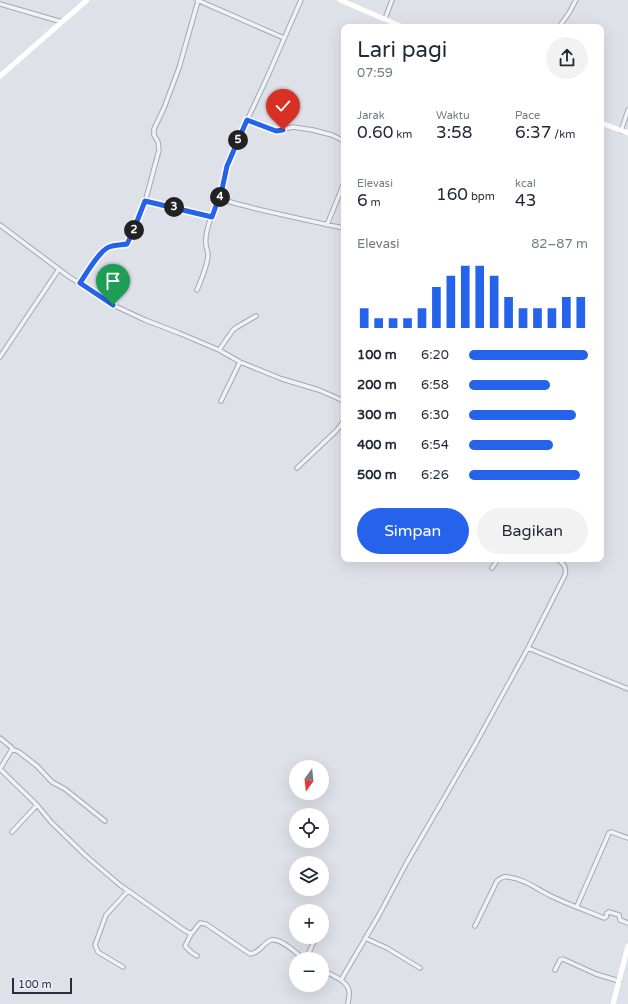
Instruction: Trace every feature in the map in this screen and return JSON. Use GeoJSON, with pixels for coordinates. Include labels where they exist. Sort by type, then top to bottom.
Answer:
{"type":"FeatureCollection","features":[{"type":"Feature","properties":{"kind":"street"},"geometry":{"type":"LineString","coordinates":[[0,76],[87,0]]}},
{"type":"Feature","properties":{"kind":"street"},"geometry":{"type":"LineString","coordinates":[[80,283],[106,249],[111,246],[121,246],[127,244],[132,234],[145,201],[159,150],[158,142],[154,135],[154,129],[164,108],[179,68],[197,0],[284,38]]}},
{"type":"Feature","properties":{"kind":"street"},"geometry":{"type":"LineString","coordinates":[[197,290],[203,275],[208,254],[206,233],[217,203],[221,197],[227,166],[301,0]]}},
{"type":"Feature","properties":{"kind":"street"},"geometry":{"type":"LineString","coordinates":[[340,0],[396,24]]}},
{"type":"Feature","properties":{"kind":"street"},"geometry":{"type":"LineString","coordinates":[[385,19],[392,0]]}},
{"type":"Feature","properties":{"kind":"street"},"geometry":{"type":"LineString","coordinates":[[561,24],[576,0]]}},
{"type":"Feature","properties":{"kind":"street"},"geometry":{"type":"LineString","coordinates":[[0,4],[62,22]]}},
{"type":"Feature","properties":{"kind":"street"},"geometry":{"type":"LineString","coordinates":[[621,131],[628,110]]}},
{"type":"Feature","properties":{"kind":"street"},"geometry":{"type":"LineString","coordinates":[[247,120],[276,131],[293,127],[313,130],[332,135],[341,140]]}},
{"type":"Feature","properties":{"kind":"street"},"geometry":{"type":"LineString","coordinates":[[604,124],[628,133]]}},
{"type":"Feature","properties":{"kind":"street"},"geometry":{"type":"LineString","coordinates":[[327,225],[341,190]]}},
{"type":"Feature","properties":{"kind":"street"},"geometry":{"type":"LineString","coordinates":[[221,197],[236,203],[286,216],[341,227]]}},
{"type":"Feature","properties":{"kind":"street"},"geometry":{"type":"LineString","coordinates":[[145,201],[212,217]]}},
{"type":"Feature","properties":{"kind":"street"},"geometry":{"type":"LineString","coordinates":[[0,225],[59,269],[113,305],[145,320],[219,350],[240,362],[282,379],[319,390],[341,400]]}},
{"type":"Feature","properties":{"kind":"street"},"geometry":{"type":"LineString","coordinates":[[0,356],[59,269]]}},
{"type":"Feature","properties":{"kind":"street"},"geometry":{"type":"LineString","coordinates":[[219,350],[233,330],[256,316]]}},
{"type":"Feature","properties":{"kind":"street"},"geometry":{"type":"LineString","coordinates":[[221,401],[240,362]]}},
{"type":"Feature","properties":{"kind":"street"},"geometry":{"type":"LineString","coordinates":[[297,468],[341,425]]}},
{"type":"Feature","properties":{"kind":"street"},"geometry":{"type":"LineString","coordinates":[[492,568],[496,562]]}},
{"type":"Feature","properties":{"kind":"street"},"geometry":{"type":"LineString","coordinates":[[341,980],[476,743],[528,648],[565,575],[566,570],[561,562]]}},
{"type":"Feature","properties":{"kind":"street"},"geometry":{"type":"LineString","coordinates":[[528,648],[628,689]]}},
{"type":"Feature","properties":{"kind":"street"},"geometry":{"type":"LineString","coordinates":[[0,738],[12,749],[19,752],[37,766],[52,782],[64,789],[104,821]]}},
{"type":"Feature","properties":{"kind":"street"},"geometry":{"type":"LineString","coordinates":[[12,749],[0,769],[37,805],[51,822],[86,856],[120,885],[191,934]]}},
{"type":"Feature","properties":{"kind":"street"},"geometry":{"type":"LineString","coordinates":[[12,832],[37,805]]}},
{"type":"Feature","properties":{"kind":"street"},"geometry":{"type":"LineString","coordinates":[[576,906],[608,835],[611,832],[628,838]]}},
{"type":"Feature","properties":{"kind":"street"},"geometry":{"type":"LineString","coordinates":[[475,926],[495,885],[504,877],[516,878],[527,882],[551,896],[604,918],[609,912],[619,915],[620,920],[628,923]]}},
{"type":"Feature","properties":{"kind":"street"},"geometry":{"type":"LineString","coordinates":[[123,967],[98,952],[94,946],[106,915],[128,891]]}},
{"type":"Feature","properties":{"kind":"street"},"geometry":{"type":"LineString","coordinates":[[197,956],[185,946],[191,934],[200,924],[206,924],[250,954],[256,952],[269,941],[273,940],[284,943],[296,952]]}},
{"type":"Feature","properties":{"kind":"street"},"geometry":{"type":"LineString","coordinates":[[365,938],[387,948],[420,968]]}},
{"type":"Feature","properties":{"kind":"street"},"geometry":{"type":"LineString","coordinates":[[613,1004],[628,946]]}},
{"type":"Feature","properties":{"kind":"street"},"geometry":{"type":"LineString","coordinates":[[554,970],[560,960],[563,959],[596,974],[619,981]]}},
{"type":"Feature","properties":{"kind":"street"},"geometry":{"type":"LineString","coordinates":[[329,974],[341,980],[346,985],[349,992],[348,1004]]}},
{"type":"Feature","properties":{"kind":"route"},"geometry":{"type":"LineString","coordinates":[[113,305],[80,283],[106,249],[111,246],[121,246],[127,244],[145,201],[212,217],[221,197],[227,166],[247,120],[276,131],[283,130]]}}]}
